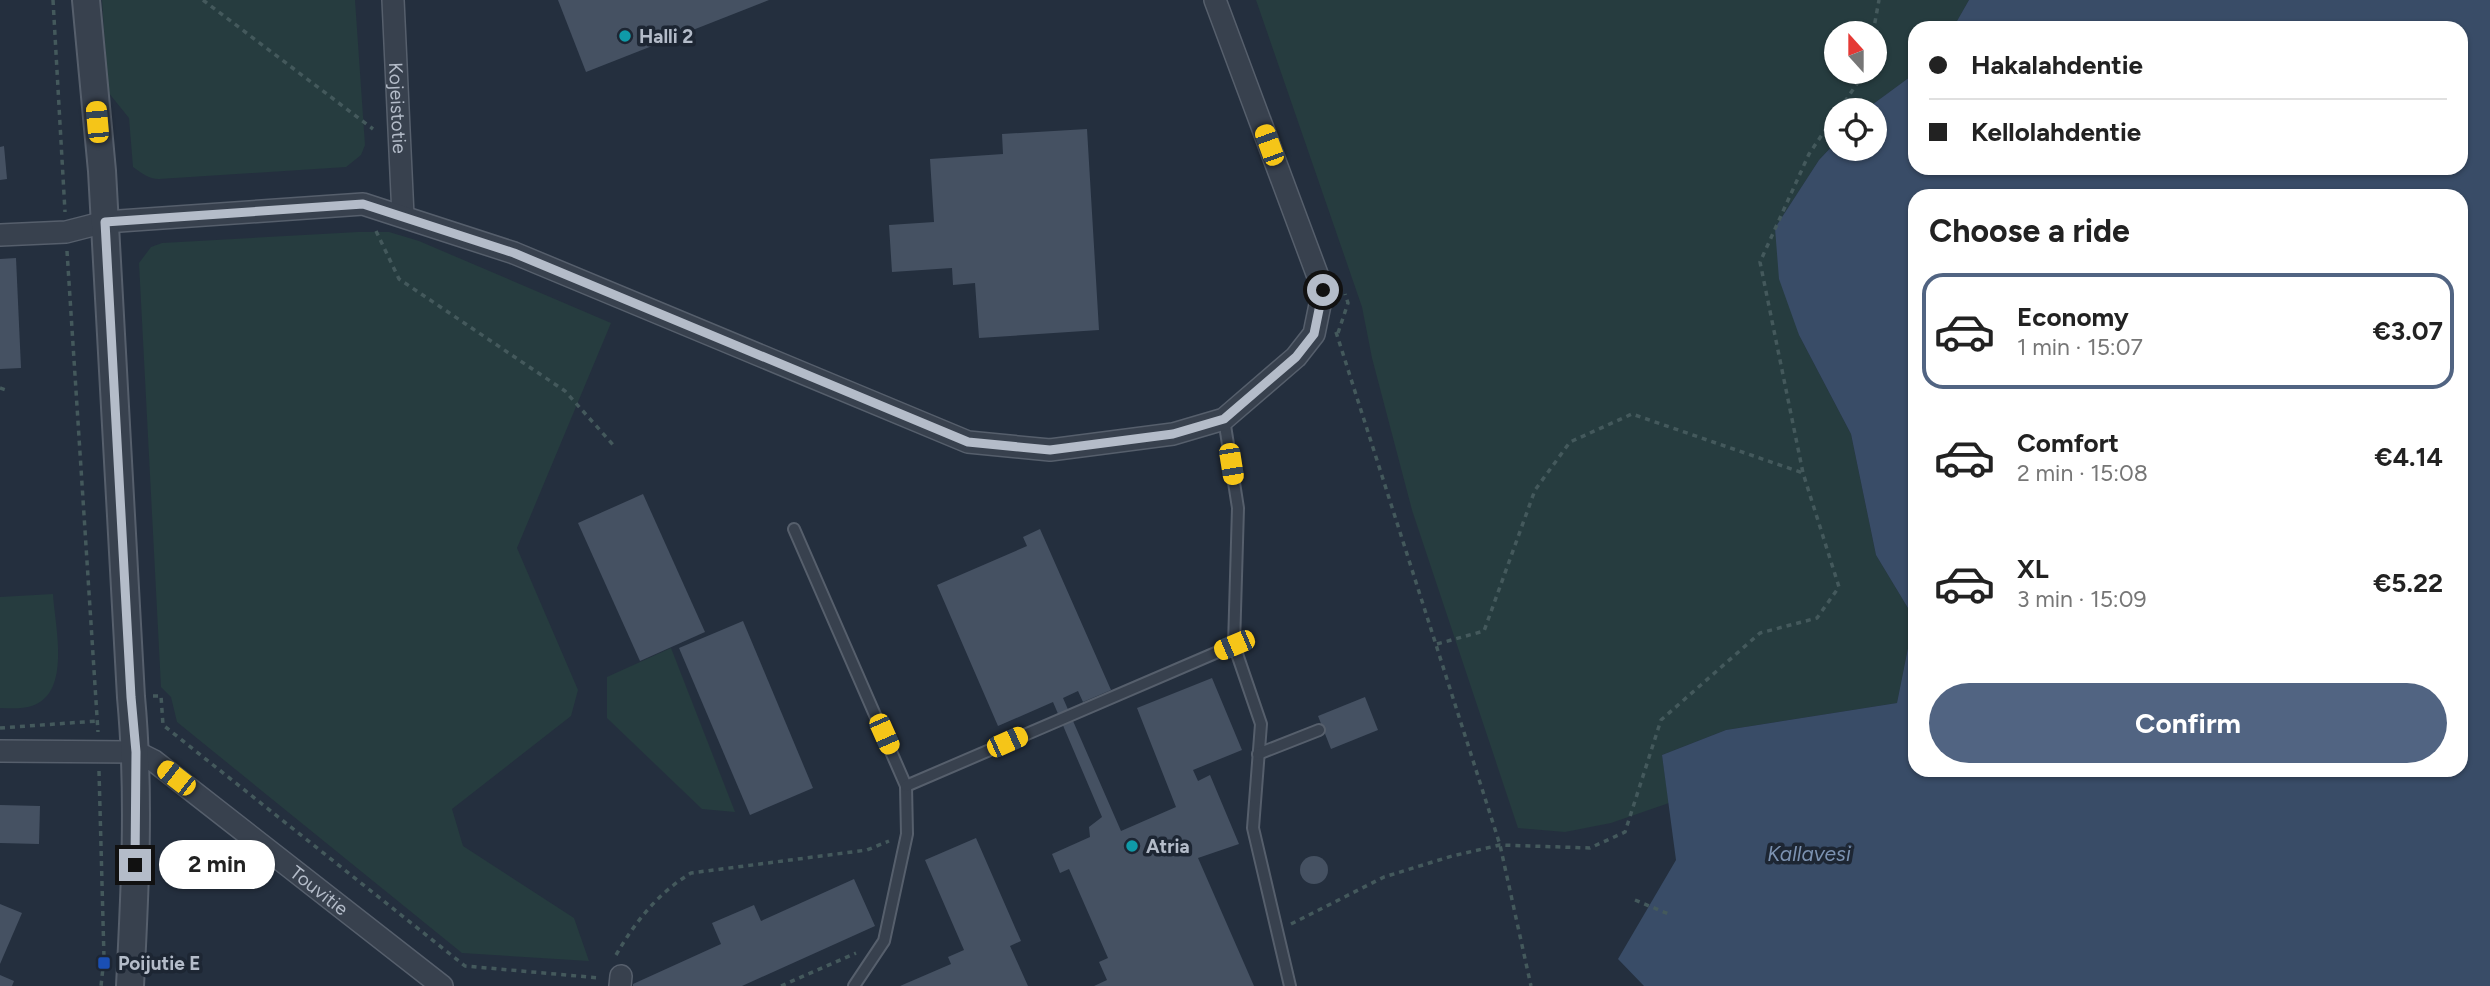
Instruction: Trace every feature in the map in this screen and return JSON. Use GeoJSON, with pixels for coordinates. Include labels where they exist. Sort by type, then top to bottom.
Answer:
{"type":"FeatureCollection","features":[{"type":"Feature","properties":{"kind":"street"},"geometry":{"type":"LineString","coordinates":[[86,0],[105,222],[136,752],[136,841],[130,986]]}},
{"type":"Feature","properties":{"kind":"street","name":"Kojeistotie"},"geometry":{"type":"LineString","coordinates":[[393,0],[403,216]]}},
{"type":"Feature","properties":{"kind":"street"},"geometry":{"type":"LineString","coordinates":[[0,235],[66,232],[105,222],[363,204],[514,253],[968,442],[1050,450],[1173,434],[1224,419],[1296,357],[1314,334],[1323,290],[1215,0]]}},
{"type":"Feature","properties":{"kind":"street","name":"Touvitie"},"geometry":{"type":"LineString","coordinates":[[0,751],[136,752],[154,761],[442,986]]}},
{"type":"Feature","properties":{"kind":"lane"},"geometry":{"type":"LineString","coordinates":[[1224,419],[1238,508],[1234,645],[1261,724],[1253,828],[1290,986]]}},
{"type":"Feature","properties":{"kind":"lane"},"geometry":{"type":"LineString","coordinates":[[794,529],[906,786],[907,834],[884,941],[854,986]]}},
{"type":"Feature","properties":{"kind":"lane"},"geometry":{"type":"LineString","coordinates":[[906,786],[1234,645]]}},
{"type":"Feature","properties":{"kind":"lane"},"geometry":{"type":"LineString","coordinates":[[1258,754],[1319,730]]}},
{"type":"Feature","properties":{"kind":"path"},"geometry":{"type":"LineString","coordinates":[[53,0],[99,751],[104,958],[101,986]]}},
{"type":"Feature","properties":{"kind":"path"},"geometry":{"type":"LineString","coordinates":[[203,0],[373,129]]}},
{"type":"Feature","properties":{"kind":"path"},"geometry":{"type":"LineString","coordinates":[[1875,21],[1879,0]]}},
{"type":"Feature","properties":{"kind":"path"},"geometry":{"type":"LineString","coordinates":[[1277,932],[1384,877],[1452,856],[1500,845],[1590,848],[1625,832],[1661,720],[1760,633],[1818,618],[1839,587],[1803,473],[1760,262],[1809,154],[1824,132]]}},
{"type":"Feature","properties":{"kind":"path"},"geometry":{"type":"LineString","coordinates":[[363,204],[399,279],[565,390],[615,447]]}},
{"type":"Feature","properties":{"kind":"path"},"geometry":{"type":"LineString","coordinates":[[1323,290],[1500,845],[1531,986]]}},
{"type":"Feature","properties":{"kind":"path"},"geometry":{"type":"LineString","coordinates":[[0,388],[6,390]]}},
{"type":"Feature","properties":{"kind":"path"},"geometry":{"type":"LineString","coordinates":[[1437,644],[1484,631],[1535,491],[1570,442],[1632,415],[1803,473]]}},
{"type":"Feature","properties":{"kind":"path"},"geometry":{"type":"LineString","coordinates":[[95,699],[161,696],[163,725],[465,966],[614,974],[634,924],[672,885],[691,873],[867,850],[907,834]]}},
{"type":"Feature","properties":{"kind":"path"},"geometry":{"type":"LineString","coordinates":[[0,728],[97,721]]}},
{"type":"Feature","properties":{"kind":"path"},"geometry":{"type":"LineString","coordinates":[[1635,900],[1671,915]]}},
{"type":"Feature","properties":{"kind":"path"},"geometry":{"type":"LineString","coordinates":[[781,986],[831,963]]}},
{"type":"Feature","properties":{"kind":"green space"},"geometry":{"type":"Polygon","coordinates":[[[102,0],[355,0],[365,145],[361,155],[346,167],[159,179],[145,175],[133,167],[129,118],[108,92],[102,0]]]}},
{"type":"Feature","properties":{"kind":"green space"},"geometry":{"type":"Polygon","coordinates":[[[1256,0],[1969,0],[1957,21],[1908,21],[1908,78],[1881,98],[1824,98],[1824,155],[1775,228],[1799,335],[1851,434],[1876,555],[1908,608],[1908,648],[1897,703],[1726,730],[1662,755],[1669,803],[1611,823],[1565,832],[1518,828],[1412,510],[1372,358],[1362,307],[1256,0]]]}},
{"type":"Feature","properties":{"kind":"green space"},"geometry":{"type":"Polygon","coordinates":[[[389,232],[419,241],[611,323],[517,548],[578,690],[571,716],[452,809],[463,846],[574,918],[589,961],[462,953],[177,722],[171,697],[161,687],[139,263],[151,247],[162,243],[389,232]]]}},
{"type":"Feature","properties":{"kind":"green space"},"geometry":{"type":"Polygon","coordinates":[[[53,594],[58,660],[51,690],[42,701],[28,707],[0,708],[0,597],[53,594]]]}},
{"type":"Feature","properties":{"kind":"green space"},"geometry":{"type":"Polygon","coordinates":[[[671,648],[735,812],[702,809],[607,718],[607,677],[671,648]]]}},
{"type":"Feature","properties":{"kind":"water","name":"Kallavesi"},"geometry":{"type":"Polygon","coordinates":[[[1969,0],[2490,0],[2490,986],[1644,986],[1618,959],[1676,860],[1662,755],[1726,730],[1897,703],[1908,648],[1908,777],[2468,777],[2468,189],[1908,189],[1908,608],[1876,555],[1851,434],[1799,335],[1779,279],[1775,228],[1824,155],[1824,161],[1887,161],[1887,98],[1881,98],[1908,78],[1908,175],[2468,175],[2468,21],[1957,21],[1969,0]]]}},
{"type":"Feature","properties":{"kind":"building","name":"Halli 2"},"geometry":{"type":"Polygon","coordinates":[[[558,0],[769,0],[586,72],[558,0]]]}},
{"type":"Feature","properties":{"kind":"building"},"geometry":{"type":"Polygon","coordinates":[[[1087,129],[1099,330],[979,338],[975,283],[953,285],[952,268],[892,272],[889,225],[934,222],[930,159],[1003,154],[1002,134],[1087,129]]]}},
{"type":"Feature","properties":{"kind":"building"},"geometry":{"type":"Polygon","coordinates":[[[4,146],[7,179],[0,180],[0,147],[4,146]]]}},
{"type":"Feature","properties":{"kind":"building"},"geometry":{"type":"Polygon","coordinates":[[[16,258],[21,368],[0,369],[0,259],[16,258]]]}},
{"type":"Feature","properties":{"kind":"building"},"geometry":{"type":"Polygon","coordinates":[[[643,494],[705,632],[640,661],[578,523],[643,494]]]}},
{"type":"Feature","properties":{"kind":"building"},"geometry":{"type":"Polygon","coordinates":[[[1040,529],[1111,690],[1083,702],[1078,691],[1063,698],[1121,831],[1176,807],[1137,708],[1212,678],[1242,750],[1193,770],[1198,781],[1210,775],[1239,844],[1198,858],[1254,986],[1094,986],[1107,980],[1099,962],[1108,958],[1069,869],[1060,873],[1052,854],[1090,837],[1089,827],[1102,817],[1053,702],[998,726],[937,585],[1027,546],[1023,537],[1040,529]]]}},
{"type":"Feature","properties":{"kind":"building"},"geometry":{"type":"Polygon","coordinates":[[[743,621],[813,788],[750,815],[679,648],[743,621]]]}},
{"type":"Feature","properties":{"kind":"building"},"geometry":{"type":"Polygon","coordinates":[[[1365,697],[1378,730],[1331,749],[1318,716],[1365,697]]]}},
{"type":"Feature","properties":{"kind":"building"},"geometry":{"type":"Polygon","coordinates":[[[0,805],[40,806],[39,844],[0,843],[0,805]]]}},
{"type":"Feature","properties":{"kind":"building"},"geometry":{"type":"Polygon","coordinates":[[[976,838],[1021,941],[1010,946],[1028,986],[900,986],[951,964],[948,957],[964,950],[925,860],[976,838]]]}},
{"type":"Feature","properties":{"kind":"building"},"geometry":{"type":"Polygon","coordinates":[[[1314,856],[1324,860],[1328,870],[1324,880],[1314,884],[1304,880],[1300,870],[1304,860],[1314,856]]]}},
{"type":"Feature","properties":{"kind":"building"},"geometry":{"type":"Polygon","coordinates":[[[854,879],[875,926],[742,986],[633,986],[721,944],[712,923],[754,905],[761,921],[854,879]]]}},
{"type":"Feature","properties":{"kind":"building"},"geometry":{"type":"Polygon","coordinates":[[[0,904],[22,913],[0,964],[0,904]]]}},
{"type":"Feature","properties":{"kind":"building"},"geometry":{"type":"Polygon","coordinates":[[[0,975],[14,981],[12,986],[0,986],[0,975]]]}},
{"type":"Feature","properties":{"kind":"place","name":"Halli 2"},"geometry":{"type":"Point","coordinates":[625,36]}},
{"type":"Feature","properties":{"kind":"place","name":"Atria"},"geometry":{"type":"Point","coordinates":[1132,846]}},
{"type":"Feature","properties":{"kind":"place","name":"Poijutie E"},"geometry":{"type":"Point","coordinates":[104,963]}},
{"type":"Feature","properties":{"kind":"route"},"geometry":{"type":"LineString","coordinates":[[135,865],[136,752],[105,222],[363,204],[514,253],[968,442],[1050,450],[1173,434],[1224,419],[1296,357],[1314,334],[1323,290]]}}]}
